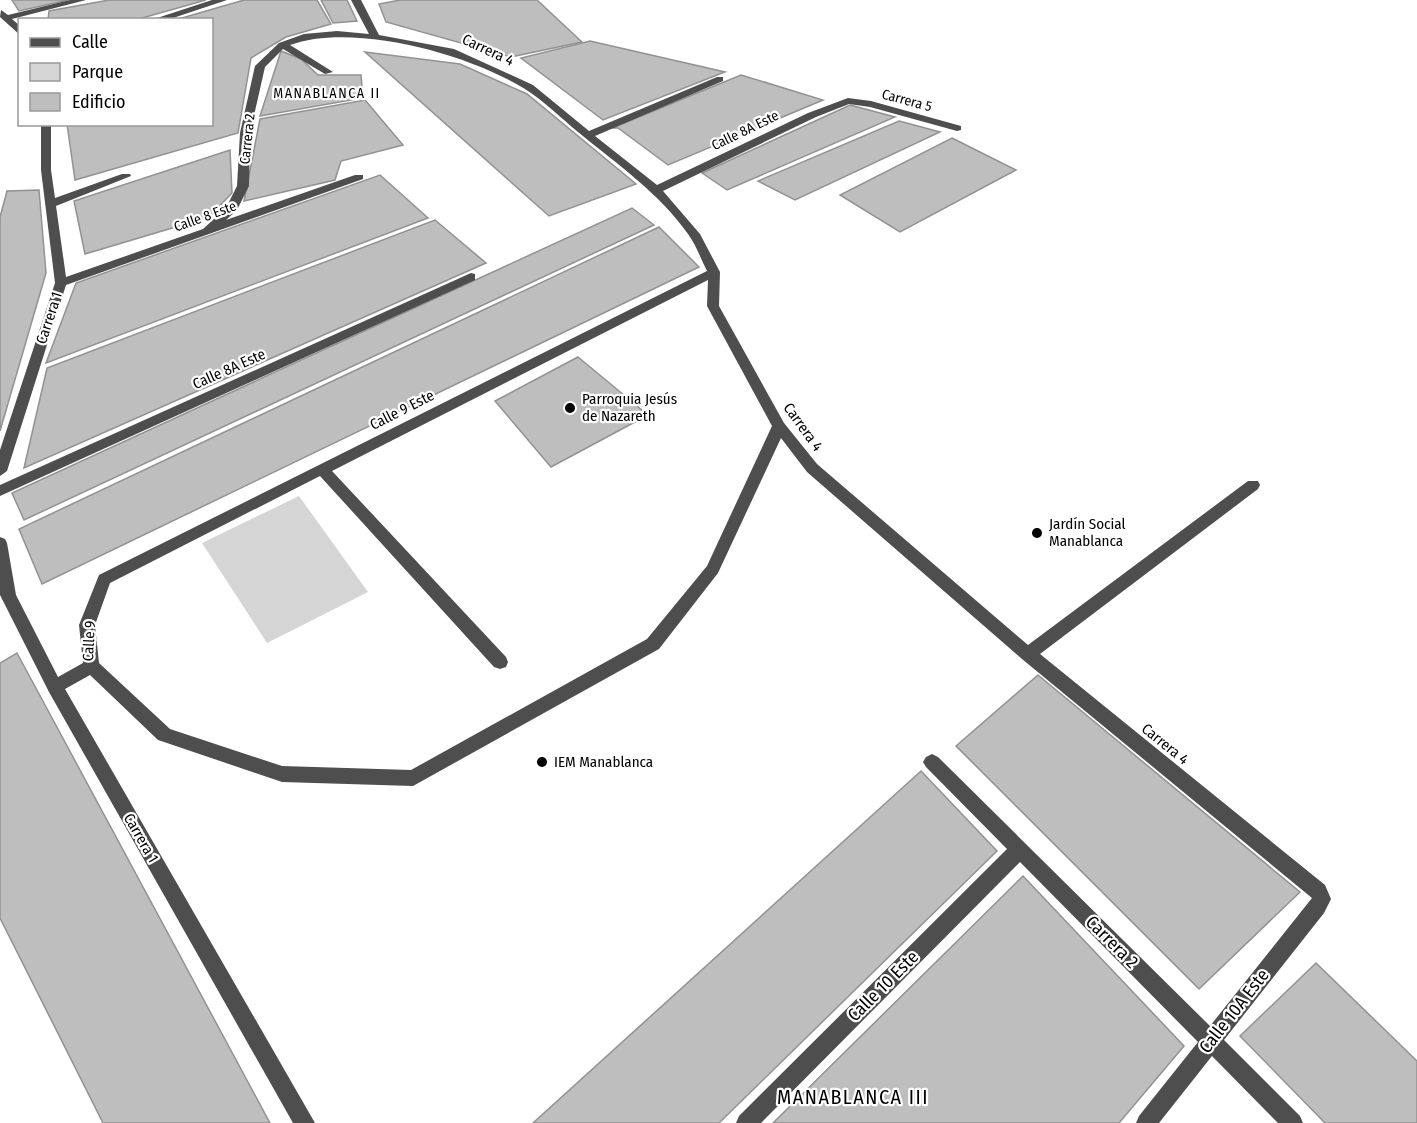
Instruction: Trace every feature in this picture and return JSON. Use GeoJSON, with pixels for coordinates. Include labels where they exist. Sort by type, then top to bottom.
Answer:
{"type":"FeatureCollection","features":[{"type":"Feature","properties":{"kind":"street"},"geometry":{"type":"LineString","coordinates":[[3,15],[81,0]]}},
{"type":"Feature","properties":{"kind":"street"},"geometry":{"type":"LineString","coordinates":[[162,18],[222,0]]}},
{"type":"Feature","properties":{"kind":"street"},"geometry":{"type":"LineString","coordinates":[[356,0],[375,37]]}},
{"type":"Feature","properties":{"kind":"street"},"geometry":{"type":"LineString","coordinates":[[3,15],[18,28]]}},
{"type":"Feature","properties":{"kind":"street","name":"Carrera 4"},"geometry":{"type":"LineString","coordinates":[[283,45],[304,37],[337,34],[375,37],[451,51],[529,87],[656,190],[694,234],[714,272],[713,306],[779,426],[812,468],[1028,654],[1309,882],[1322,899]]}},
{"type":"Feature","properties":{"kind":"street"},"geometry":{"type":"LineString","coordinates":[[283,45],[328,72]]}},
{"type":"Feature","properties":{"kind":"street","name":"Carrera 2"},"geometry":{"type":"LineString","coordinates":[[206,232],[231,210],[243,186],[245,134],[260,66],[283,45]]}},
{"type":"Feature","properties":{"kind":"street"},"geometry":{"type":"LineString","coordinates":[[588,135],[720,79]]}},
{"type":"Feature","properties":{"kind":"street","name":"Carrera 5"},"geometry":{"type":"LineString","coordinates":[[849,101],[871,104],[957,128]]}},
{"type":"Feature","properties":{"kind":"street","name":"Calle 8A Este"},"geometry":{"type":"LineString","coordinates":[[656,190],[812,115],[849,101]]}},
{"type":"Feature","properties":{"kind":"street","name":"Carrera 1"},"geometry":{"type":"LineString","coordinates":[[0,471],[61,283],[46,170],[46,126]]}},
{"type":"Feature","properties":{"kind":"street"},"geometry":{"type":"LineString","coordinates":[[50,204],[126,176]]}},
{"type":"Feature","properties":{"kind":"street","name":"Calle 8 Este"},"geometry":{"type":"LineString","coordinates":[[61,283],[360,177]]}},
{"type":"Feature","properties":{"kind":"street","name":"Calle 9 Este"},"geometry":{"type":"LineString","coordinates":[[104,579],[714,272]]}},
{"type":"Feature","properties":{"kind":"street","name":"Calle 8A Este"},"geometry":{"type":"LineString","coordinates":[[0,490],[471,276]]}},
{"type":"Feature","properties":{"kind":"street"},"geometry":{"type":"LineString","coordinates":[[91,666],[164,735],[282,774],[413,778],[653,644],[713,569],[779,426]]}},
{"type":"Feature","properties":{"kind":"street"},"geometry":{"type":"LineString","coordinates":[[322,469],[501,662]]}},
{"type":"Feature","properties":{"kind":"street"},"geometry":{"type":"LineString","coordinates":[[1028,654],[1192,533],[1252,484]]}},
{"type":"Feature","properties":{"kind":"street","name":"Carrera 1"},"geometry":{"type":"LineString","coordinates":[[0,543],[8,595],[55,687],[305,1123]]}},
{"type":"Feature","properties":{"kind":"street","name":"Calle 9"},"geometry":{"type":"LineString","coordinates":[[55,687],[91,666],[87,625],[104,579]]}},
{"type":"Feature","properties":{"kind":"street","name":"Carrera 2"},"geometry":{"type":"LineString","coordinates":[[932,762],[1293,1123]]}},
{"type":"Feature","properties":{"kind":"street","name":"Calle 10 Este"},"geometry":{"type":"LineString","coordinates":[[746,1123],[1019,850]]}},
{"type":"Feature","properties":{"kind":"street","name":"Calle 10A Este"},"geometry":{"type":"LineString","coordinates":[[1146,1123],[1322,899]]}},
{"type":"Feature","properties":{"kind":"green space"},"geometry":{"type":"Polygon","coordinates":[[[299,496],[368,592],[267,643],[202,543],[299,496]]]}},
{"type":"Feature","properties":{"kind":"building"},"geometry":{"type":"Polygon","coordinates":[[[12,0],[68,0],[19,11],[12,0]]]}},
{"type":"Feature","properties":{"kind":"building"},"geometry":{"type":"Polygon","coordinates":[[[109,0],[206,0],[142,18],[48,18],[49,11],[109,0]]]}},
{"type":"Feature","properties":{"kind":"building"},"geometry":{"type":"Polygon","coordinates":[[[244,0],[317,0],[331,24],[286,37],[251,58],[238,133],[75,180],[67,126],[213,126],[213,18],[182,18],[244,0]]]}},
{"type":"Feature","properties":{"kind":"building"},"geometry":{"type":"Polygon","coordinates":[[[321,0],[347,0],[357,21],[333,23],[321,0]]]}},
{"type":"Feature","properties":{"kind":"building"},"geometry":{"type":"Polygon","coordinates":[[[400,0],[537,0],[582,42],[511,57],[386,22],[379,4],[400,0]]]}},
{"type":"Feature","properties":{"kind":"building"},"geometry":{"type":"Polygon","coordinates":[[[590,41],[725,72],[603,120],[521,58],[590,41]]]}},
{"type":"Feature","properties":{"kind":"building"},"geometry":{"type":"Polygon","coordinates":[[[281,51],[301,59],[318,75],[361,75],[363,98],[260,116],[281,51]]]}},
{"type":"Feature","properties":{"kind":"building"},"geometry":{"type":"Polygon","coordinates":[[[365,52],[460,64],[527,94],[636,184],[549,216],[365,52]]]}},
{"type":"Feature","properties":{"kind":"building"},"geometry":{"type":"Polygon","coordinates":[[[741,75],[823,100],[668,165],[618,128],[612,128],[741,75]]]}},
{"type":"Feature","properties":{"kind":"building"},"geometry":{"type":"Polygon","coordinates":[[[365,100],[403,145],[341,161],[335,180],[244,201],[260,119],[365,100]]]}},
{"type":"Feature","properties":{"kind":"building"},"geometry":{"type":"Polygon","coordinates":[[[850,105],[895,117],[727,190],[702,173],[850,105]]]}},
{"type":"Feature","properties":{"kind":"building"},"geometry":{"type":"Polygon","coordinates":[[[899,121],[940,132],[795,200],[758,181],[899,121]]]}},
{"type":"Feature","properties":{"kind":"building"},"geometry":{"type":"Polygon","coordinates":[[[952,138],[1016,170],[900,232],[840,195],[952,138]]]}},
{"type":"Feature","properties":{"kind":"building"},"geometry":{"type":"Polygon","coordinates":[[[230,150],[232,193],[209,217],[85,254],[74,201],[230,150]]]}},
{"type":"Feature","properties":{"kind":"building"},"geometry":{"type":"Polygon","coordinates":[[[380,175],[428,218],[46,363],[76,283],[380,175]]]}},
{"type":"Feature","properties":{"kind":"building"},"geometry":{"type":"Polygon","coordinates":[[[39,190],[46,273],[0,431],[0,217],[7,191],[39,190]]]}},
{"type":"Feature","properties":{"kind":"building"},"geometry":{"type":"Polygon","coordinates":[[[632,208],[654,225],[24,520],[12,493],[632,208]]]}},
{"type":"Feature","properties":{"kind":"building"},"geometry":{"type":"Polygon","coordinates":[[[435,220],[486,263],[24,468],[47,368],[435,220]]]}},
{"type":"Feature","properties":{"kind":"building"},"geometry":{"type":"Polygon","coordinates":[[[659,227],[699,267],[42,584],[19,529],[659,227]]]}},
{"type":"Feature","properties":{"kind":"building","name":"Parroquia Jesús de Nazareth"},"geometry":{"type":"Polygon","coordinates":[[[578,357],[648,415],[551,467],[495,401],[578,357]]]}},
{"type":"Feature","properties":{"kind":"building"},"geometry":{"type":"Polygon","coordinates":[[[17,653],[270,1123],[103,1123],[0,918],[0,663],[17,653]]]}},
{"type":"Feature","properties":{"kind":"building"},"geometry":{"type":"Polygon","coordinates":[[[1038,675],[1300,892],[1199,989],[956,746],[1038,675]]]}},
{"type":"Feature","properties":{"kind":"building"},"geometry":{"type":"Polygon","coordinates":[[[921,771],[997,851],[719,1123],[533,1123],[921,771]]]}},
{"type":"Feature","properties":{"kind":"building"},"geometry":{"type":"Polygon","coordinates":[[[1023,876],[1184,1046],[1119,1123],[773,1123],[1023,876]]]}},
{"type":"Feature","properties":{"kind":"building"},"geometry":{"type":"Polygon","coordinates":[[[1316,963],[1417,1061],[1417,1123],[1325,1123],[1240,1036],[1316,963]]]}},
{"type":"Feature","properties":{"kind":"place","name":"Parroquia Jesús de Nazareth"},"geometry":{"type":"Point","coordinates":[570,408]}},
{"type":"Feature","properties":{"kind":"place","name":"Jardín Social Manablanca"},"geometry":{"type":"Point","coordinates":[1037,533]}},
{"type":"Feature","properties":{"kind":"place","name":"IEM Manablanca"},"geometry":{"type":"Point","coordinates":[542,762]}},
{"type":"Feature","properties":{"kind":"district","name":"MANABLANCA II"},"geometry":{"type":"Point","coordinates":[327,93]}},
{"type":"Feature","properties":{"kind":"district","name":"MANABLANCA III"},"geometry":{"type":"Point","coordinates":[853,1097]}}]}
